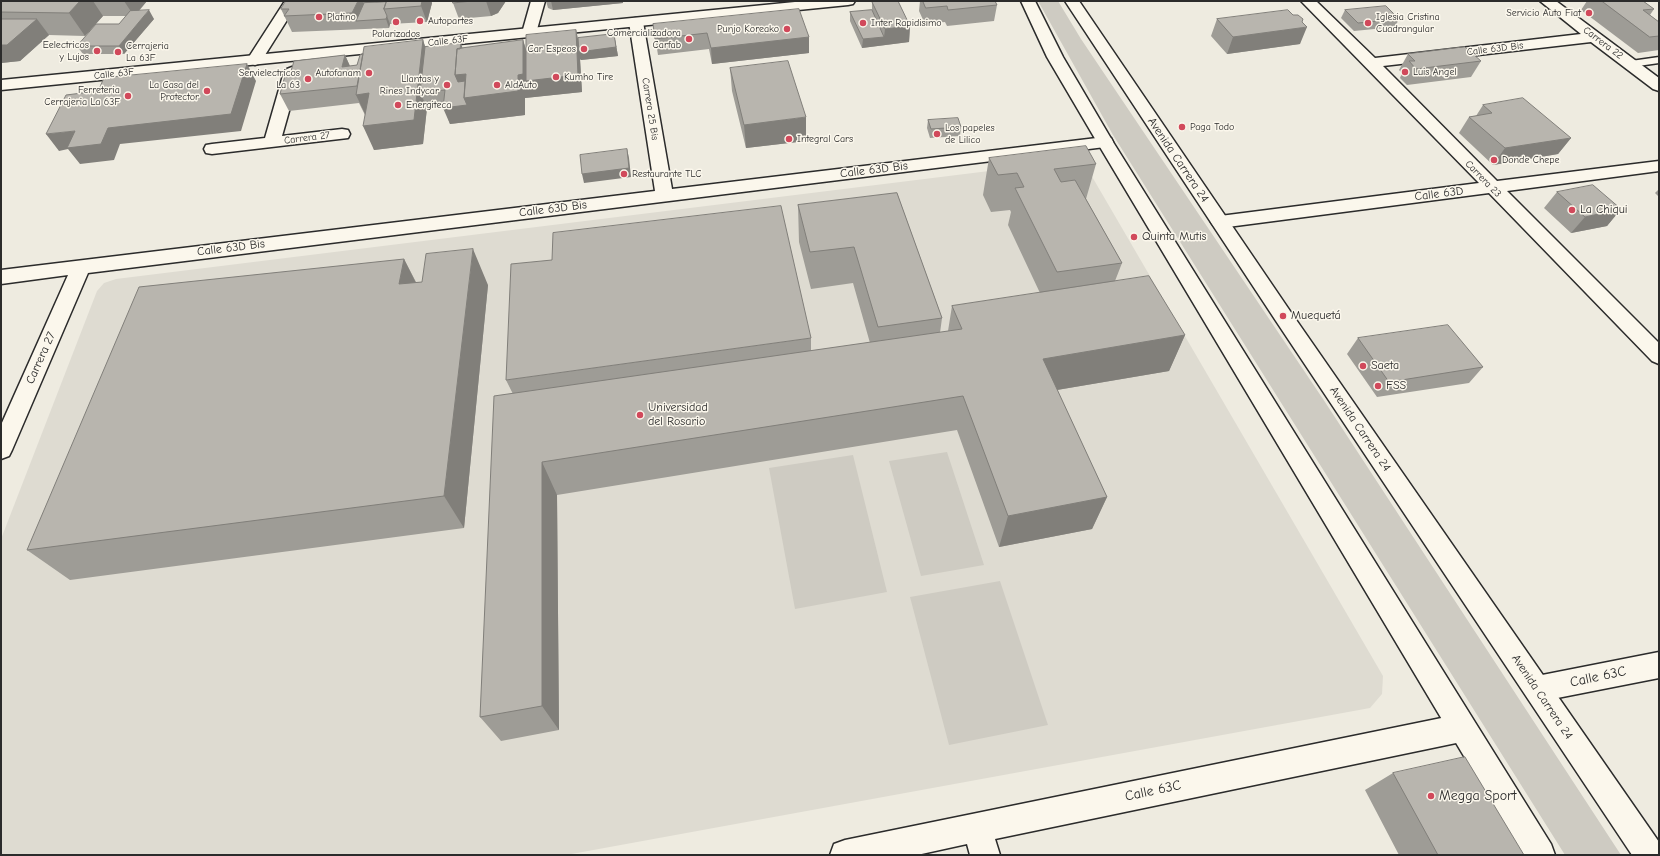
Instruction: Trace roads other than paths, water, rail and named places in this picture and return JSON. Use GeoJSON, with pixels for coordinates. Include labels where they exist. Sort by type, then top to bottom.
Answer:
{"type":"FeatureCollection","features":[{"type":"Feature","properties":{"kind":"street"},"geometry":{"type":"LineString","coordinates":[[255,60],[292,1]]}},
{"type":"Feature","properties":{"kind":"street"},"geometry":{"type":"LineString","coordinates":[[529,33],[538,1]]}},
{"type":"Feature","properties":{"kind":"street","name":"Calle 63F"},"geometry":{"type":"LineString","coordinates":[[1,85],[815,3],[848,1]]}},
{"type":"Feature","properties":{"kind":"street"},"geometry":{"type":"LineString","coordinates":[[1028,1],[1055,56],[1105,142],[1461,728],[1540,855]]}},
{"type":"Feature","properties":{"kind":"street","name":"Avenida Carrera 24"},"geometry":{"type":"LineString","coordinates":[[1072,1],[1220,222],[1650,855]]}},
{"type":"Feature","properties":{"kind":"street","name":"Carrera 23"},"geometry":{"type":"LineString","coordinates":[[1308,1],[1371,63],[1659,356]]}},
{"type":"Feature","properties":{"kind":"street","name":"Carrera 22"},"geometry":{"type":"LineString","coordinates":[[1547,1],[1659,86]]}},
{"type":"Feature","properties":{"kind":"street","name":"Carrera 25 Bis"},"geometry":{"type":"LineString","coordinates":[[636,22],[664,195]]}},
{"type":"Feature","properties":{"kind":"street","name":"Calle 63D Bis"},"geometry":{"type":"LineString","coordinates":[[1371,63],[1595,37]]}},
{"type":"Feature","properties":{"kind":"street","name":"Carrera 27"},"geometry":{"type":"LineString","coordinates":[[272,142],[297,56]]}},
{"type":"Feature","properties":{"kind":"street","name":"Carrera 27"},"geometry":{"type":"LineString","coordinates":[[212,149],[342,134]]}},
{"type":"Feature","properties":{"kind":"street","name":"Calle 63D Bis"},"geometry":{"type":"LineString","coordinates":[[1,277],[81,266],[1105,142]]}},
{"type":"Feature","properties":{"kind":"street","name":"Calle 63D"},"geometry":{"type":"LineString","coordinates":[[1220,222],[1659,166]]}},
{"type":"Feature","properties":{"kind":"street","name":"Carrera 27"},"geometry":{"type":"LineString","coordinates":[[1,450],[81,266]]}},
{"type":"Feature","properties":{"kind":"street","name":"Calle 63C"},"geometry":{"type":"LineString","coordinates":[[1537,689],[1659,665]]}},
{"type":"Feature","properties":{"kind":"street","name":"Calle 63C"},"geometry":{"type":"LineString","coordinates":[[845,855],[1461,728]]}},
{"type":"Feature","properties":{"kind":"street"},"geometry":{"type":"LineString","coordinates":[[978,828],[985,855]]}},
{"type":"Feature","properties":{"kind":"lane"},"geometry":{"type":"LineString","coordinates":[[1631,64],[1659,60]]}},
{"type":"Feature","properties":{"kind":"place","name":"Servicio Auto Fiat"},"geometry":{"type":"Point","coordinates":[1589,13]}},
{"type":"Feature","properties":{"kind":"place","name":"Platino"},"geometry":{"type":"Point","coordinates":[319,17]}},
{"type":"Feature","properties":{"kind":"place","name":"Autopartes"},"geometry":{"type":"Point","coordinates":[420,21]}},
{"type":"Feature","properties":{"kind":"place","name":"Polarizados"},"geometry":{"type":"Point","coordinates":[396,22]}},
{"type":"Feature","properties":{"kind":"place","name":"Inter Rapidisimo"},"geometry":{"type":"Point","coordinates":[863,23]}},
{"type":"Feature","properties":{"kind":"place","name":"Iglesia Cristina Cuadrangular"},"geometry":{"type":"Point","coordinates":[1368,23]}},
{"type":"Feature","properties":{"kind":"place","name":"Punjo Koreako"},"geometry":{"type":"Point","coordinates":[787,29]}},
{"type":"Feature","properties":{"kind":"place","name":"Comercializadora Carfab"},"geometry":{"type":"Point","coordinates":[689,39]}},
{"type":"Feature","properties":{"kind":"place","name":"Car Espeos"},"geometry":{"type":"Point","coordinates":[584,49]}},
{"type":"Feature","properties":{"kind":"place","name":"Eelectricos y Lujos"},"geometry":{"type":"Point","coordinates":[97,51]}},
{"type":"Feature","properties":{"kind":"place","name":"Cerrajeria La 63F"},"geometry":{"type":"Point","coordinates":[118,52]}},
{"type":"Feature","properties":{"kind":"place","name":"Luis Angel"},"geometry":{"type":"Point","coordinates":[1405,72]}},
{"type":"Feature","properties":{"kind":"place","name":"Autofanam"},"geometry":{"type":"Point","coordinates":[369,73]}},
{"type":"Feature","properties":{"kind":"place","name":"Kumho Tire"},"geometry":{"type":"Point","coordinates":[556,77]}},
{"type":"Feature","properties":{"kind":"place","name":"Servielectricos La 63"},"geometry":{"type":"Point","coordinates":[308,79]}},
{"type":"Feature","properties":{"kind":"place","name":"Llantas y Rines Indycar"},"geometry":{"type":"Point","coordinates":[447,85]}},
{"type":"Feature","properties":{"kind":"place","name":"AldAuto"},"geometry":{"type":"Point","coordinates":[497,85]}},
{"type":"Feature","properties":{"kind":"place","name":"La Casa del Protector"},"geometry":{"type":"Point","coordinates":[207,91]}},
{"type":"Feature","properties":{"kind":"place","name":"Ferreteria Cerrajeria La 63F"},"geometry":{"type":"Point","coordinates":[128,96]}},
{"type":"Feature","properties":{"kind":"place","name":"Energiteca"},"geometry":{"type":"Point","coordinates":[398,105]}},
{"type":"Feature","properties":{"kind":"place","name":"Paga Todo"},"geometry":{"type":"Point","coordinates":[1182,127]}},
{"type":"Feature","properties":{"kind":"place","name":"Los papeles de Lilico"},"geometry":{"type":"Point","coordinates":[937,134]}},
{"type":"Feature","properties":{"kind":"place","name":"Integral Cars"},"geometry":{"type":"Point","coordinates":[789,139]}},
{"type":"Feature","properties":{"kind":"place","name":"Donde Chepe"},"geometry":{"type":"Point","coordinates":[1494,160]}},
{"type":"Feature","properties":{"kind":"place","name":"Restaurante TLC"},"geometry":{"type":"Point","coordinates":[624,174]}},
{"type":"Feature","properties":{"kind":"place","name":"La Chiqui"},"geometry":{"type":"Point","coordinates":[1572,210]}},
{"type":"Feature","properties":{"kind":"place","name":"Quinta Mutis"},"geometry":{"type":"Point","coordinates":[1134,237]}},
{"type":"Feature","properties":{"kind":"place","name":"Muequetá"},"geometry":{"type":"Point","coordinates":[1283,316]}},
{"type":"Feature","properties":{"kind":"place","name":"Saeta"},"geometry":{"type":"Point","coordinates":[1363,366]}},
{"type":"Feature","properties":{"kind":"place","name":"FSS"},"geometry":{"type":"Point","coordinates":[1378,386]}},
{"type":"Feature","properties":{"kind":"place","name":"Universidad del Rosario"},"geometry":{"type":"Point","coordinates":[640,415]}},
{"type":"Feature","properties":{"kind":"place","name":"Megga Sport"},"geometry":{"type":"Point","coordinates":[1431,796]}}]}
